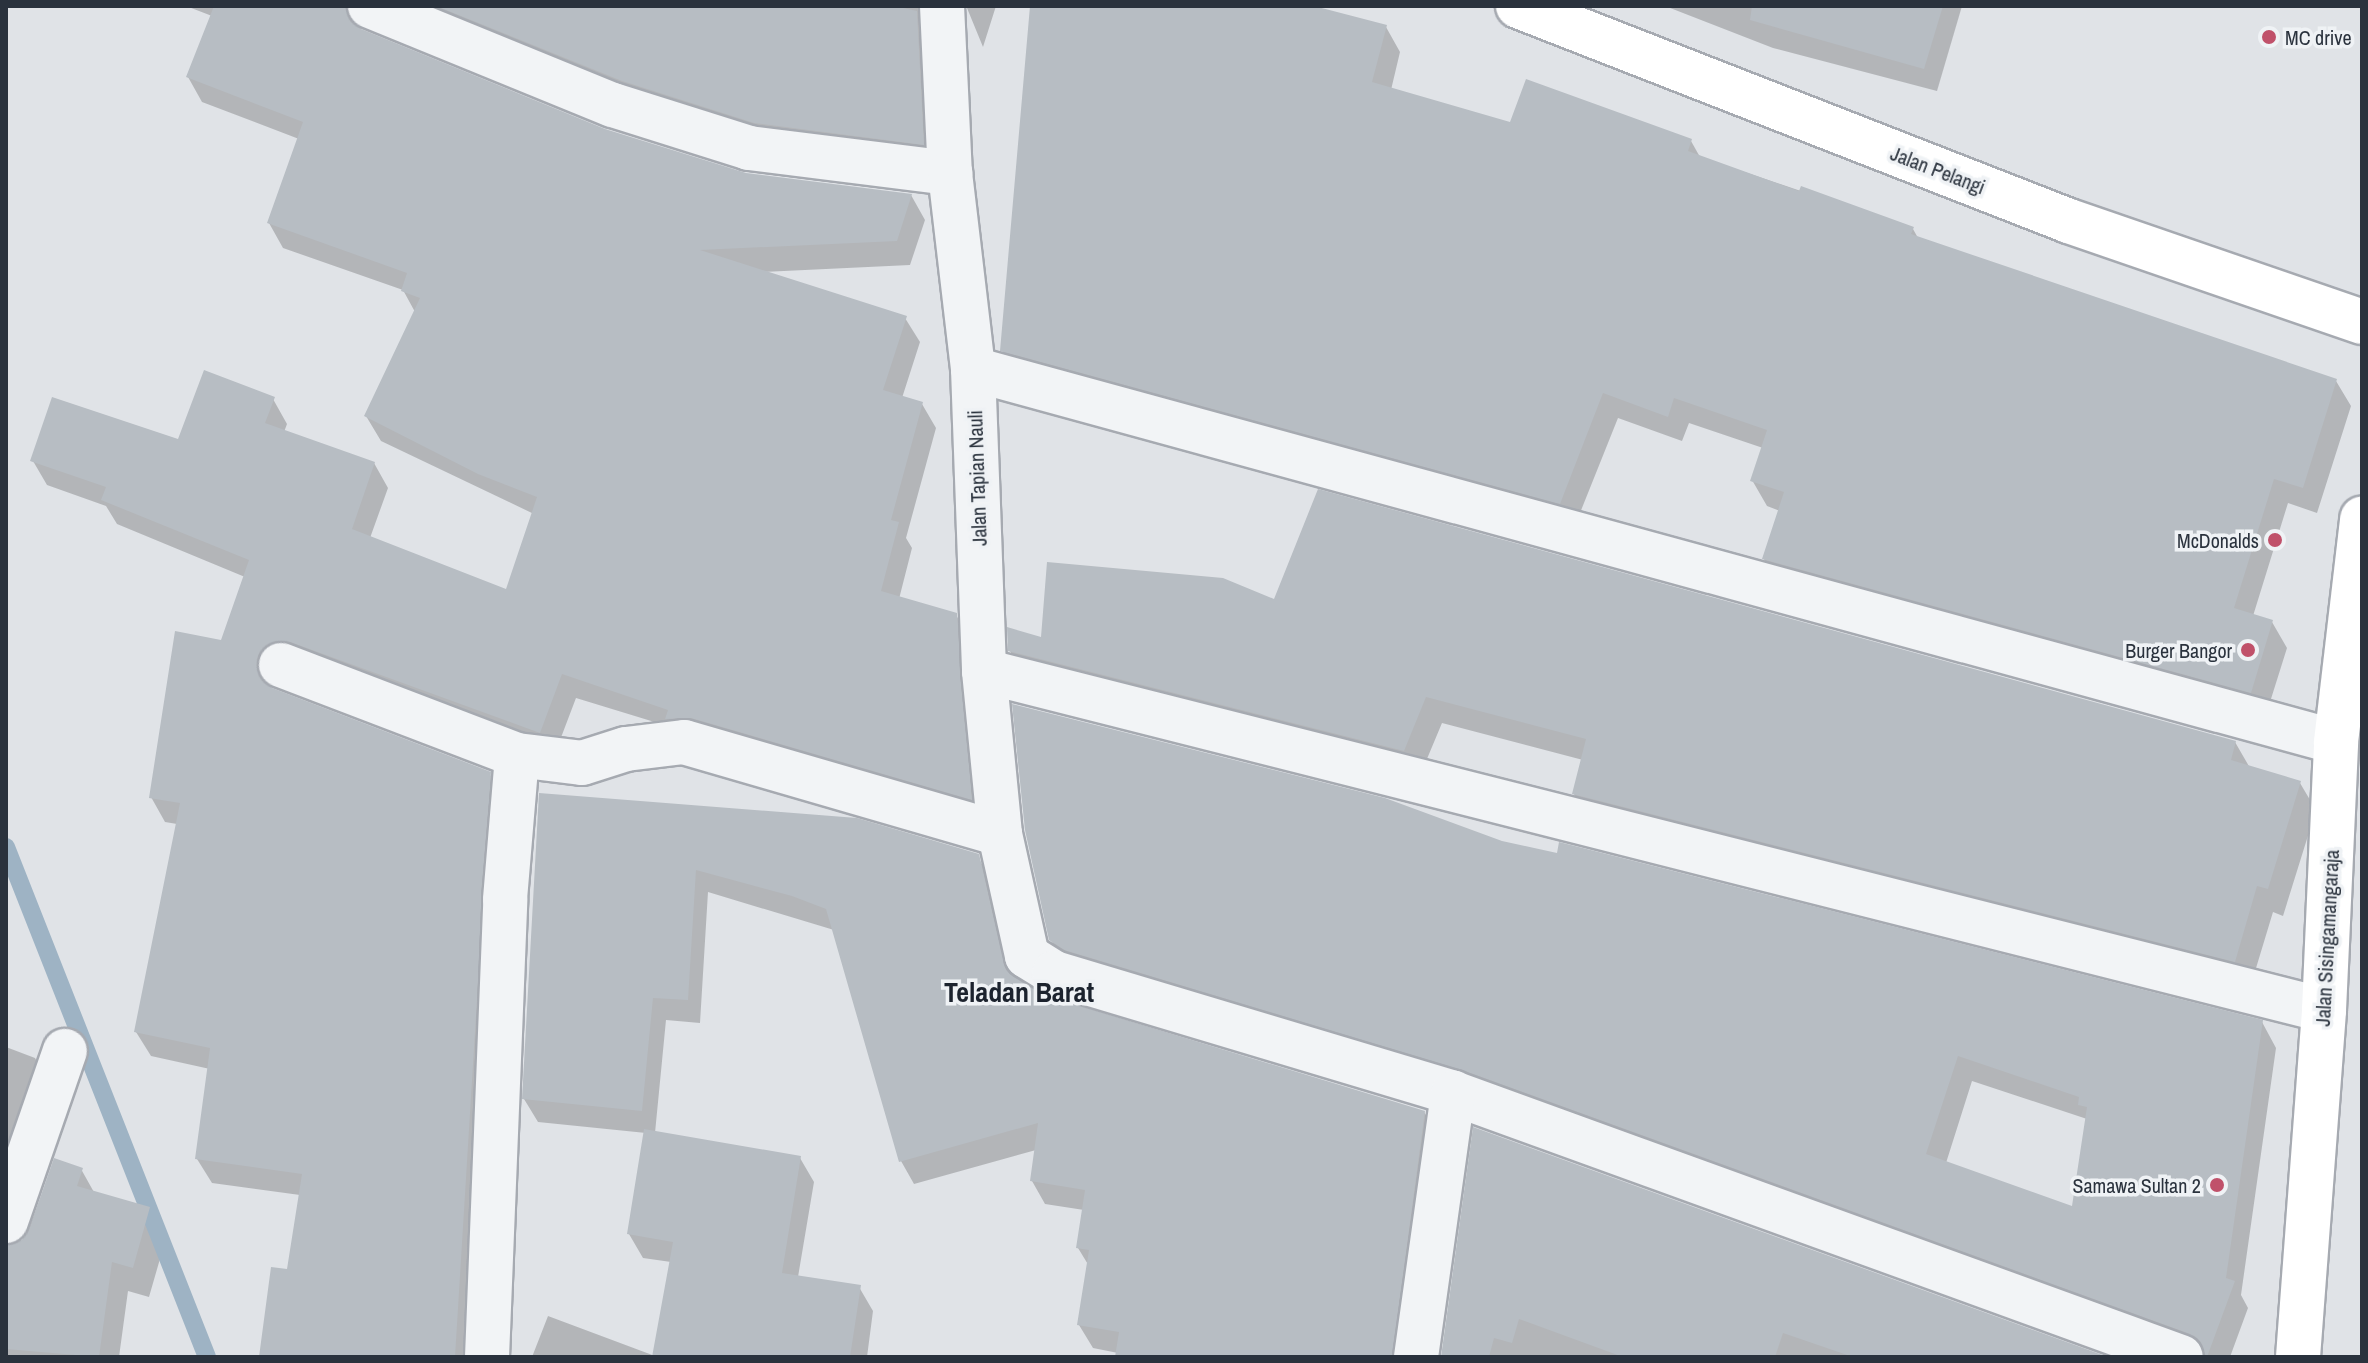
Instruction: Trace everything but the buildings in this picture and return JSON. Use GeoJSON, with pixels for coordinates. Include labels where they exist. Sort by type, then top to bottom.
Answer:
{"type":"FeatureCollection","features":[{"type":"Feature","properties":{"kind":"main road","name":"Jalan Pelangi"},"geometry":{"type":"LineString","coordinates":[[1518,6],[2069,221],[2362,322]]}},
{"type":"Feature","properties":{"kind":"main road","name":"Jalan Sisingamangaraja"},"geometry":{"type":"LineString","coordinates":[[2298,1357],[2324,1010],[2336,742],[2362,519]]}},
{"type":"Feature","properties":{"kind":"street"},"geometry":{"type":"LineString","coordinates":[[370,6],[613,105],[749,148],[950,173]]}},
{"type":"Feature","properties":{"kind":"street","name":"Jalan Tapian Nauli"},"geometry":{"type":"LineString","coordinates":[[942,6],[950,173],[973,369],[984,671],[1000,834],[1022,948],[1038,966],[1054,973],[1453,1093]]}},
{"type":"Feature","properties":{"kind":"street"},"geometry":{"type":"LineString","coordinates":[[973,369],[2336,742]]}},
{"type":"Feature","properties":{"kind":"street"},"geometry":{"type":"LineString","coordinates":[[281,665],[517,755],[582,763],[626,749],[684,742],[718,748],[1000,834]]}},
{"type":"Feature","properties":{"kind":"street"},"geometry":{"type":"LineString","coordinates":[[984,671],[2324,1010]]}},
{"type":"Feature","properties":{"kind":"street"},"geometry":{"type":"LineString","coordinates":[[487,1357],[505,899],[517,755]]}},
{"type":"Feature","properties":{"kind":"street"},"geometry":{"type":"LineString","coordinates":[[6,1221],[65,1051]]}},
{"type":"Feature","properties":{"kind":"street"},"geometry":{"type":"LineString","coordinates":[[1416,1357],[1453,1093],[2181,1357]]}},
{"type":"Feature","properties":{"kind":"waterway"},"geometry":{"type":"LineString","coordinates":[[6,847],[207,1357]]}},
{"type":"Feature","properties":{"kind":"place","name":"MC drive"},"geometry":{"type":"Point","coordinates":[2269,37]}},
{"type":"Feature","properties":{"kind":"place","name":"McDonalds"},"geometry":{"type":"Point","coordinates":[2275,540]}},
{"type":"Feature","properties":{"kind":"place","name":"Burger Bangor"},"geometry":{"type":"Point","coordinates":[2248,650]}},
{"type":"Feature","properties":{"kind":"place","name":"Samawa Sultan 2"},"geometry":{"type":"Point","coordinates":[2217,1185]}},
{"type":"Feature","properties":{"kind":"district","name":"Teladan Barat"},"geometry":{"type":"Point","coordinates":[1019,992]}}]}
